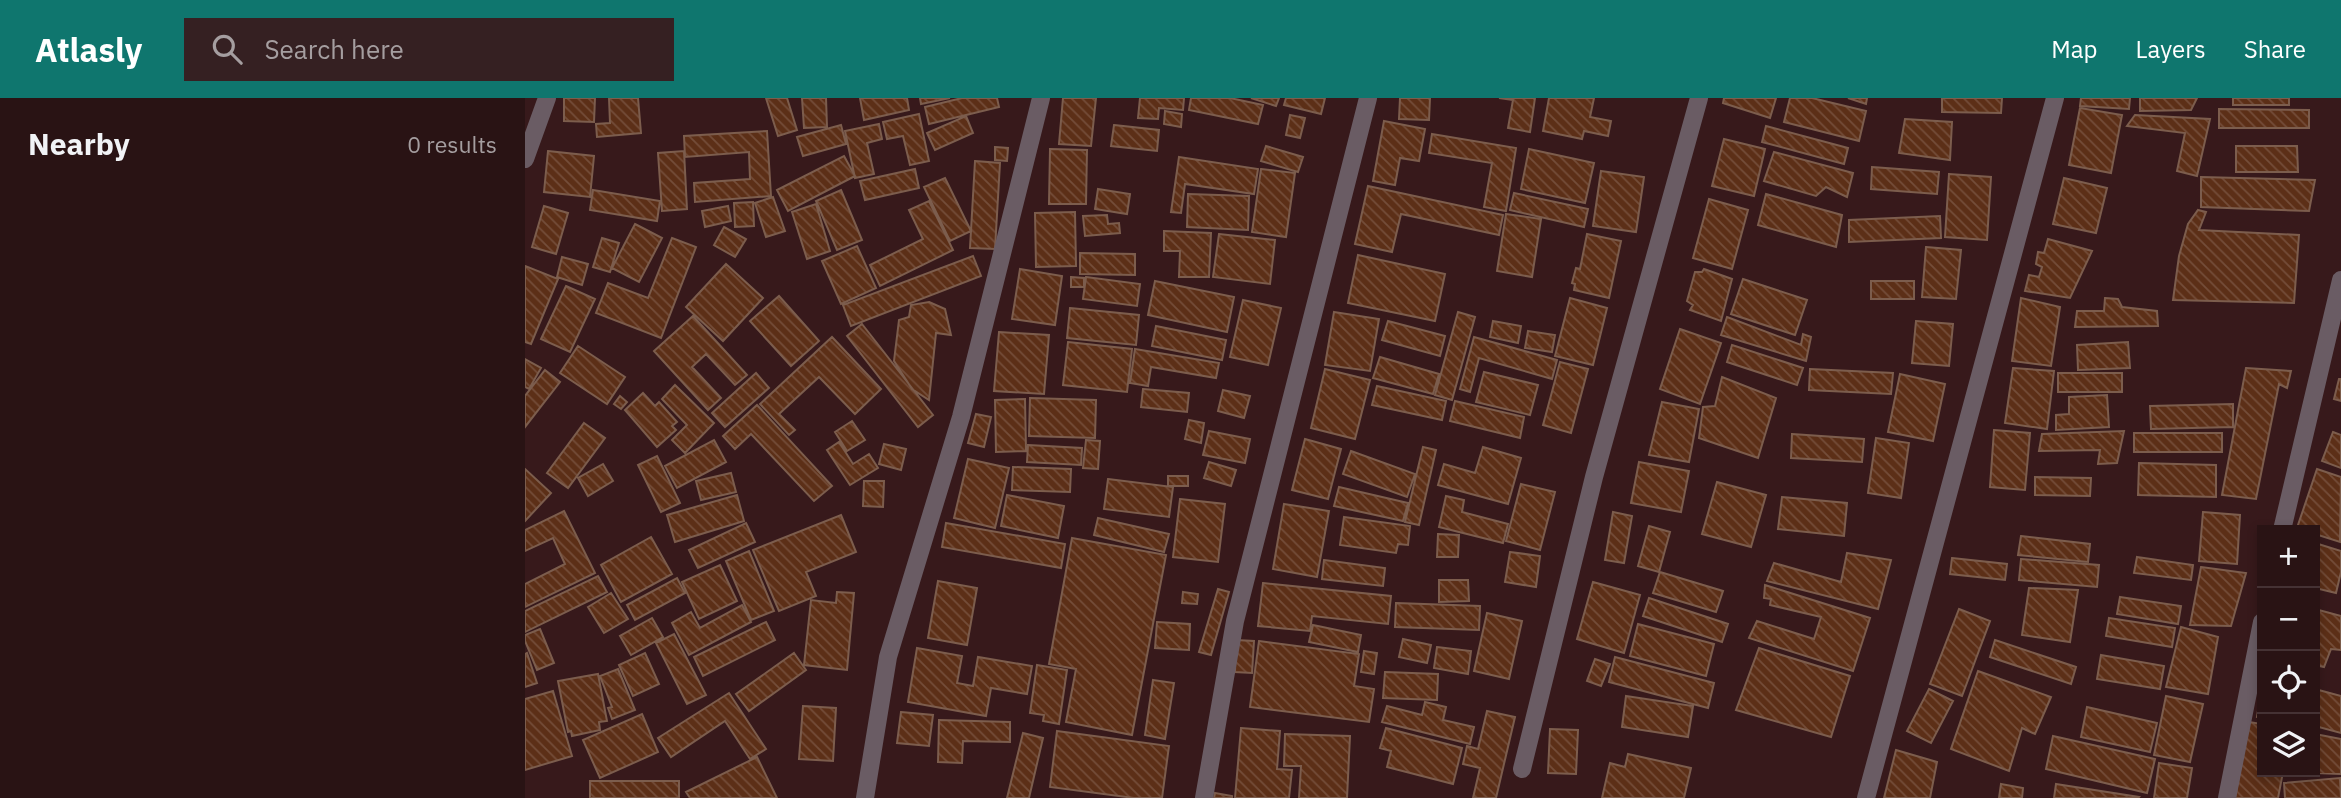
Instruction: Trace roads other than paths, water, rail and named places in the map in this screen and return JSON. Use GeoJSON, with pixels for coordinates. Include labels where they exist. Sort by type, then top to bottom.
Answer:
{"type":"FeatureCollection","features":[{"type":"Feature","properties":{"kind":"street"},"geometry":{"type":"LineString","coordinates":[[525,159],[547,98]]}},
{"type":"Feature","properties":{"kind":"street"},"geometry":{"type":"LineString","coordinates":[[865,798],[888,657],[961,417],[1041,98]]}},
{"type":"Feature","properties":{"kind":"street"},"geometry":{"type":"LineString","coordinates":[[1204,798],[1235,621],[1368,98]]}},
{"type":"Feature","properties":{"kind":"street"},"geometry":{"type":"LineString","coordinates":[[1522,769],[1594,477],[1699,98]]}},
{"type":"Feature","properties":{"kind":"street"},"geometry":{"type":"LineString","coordinates":[[1866,798],[2055,98]]}},
{"type":"Feature","properties":{"kind":"street"},"geometry":{"type":"LineString","coordinates":[[2283,525],[2341,280]]}},
{"type":"Feature","properties":{"kind":"street"},"geometry":{"type":"LineString","coordinates":[[2227,798],[2257,647]]}}]}
